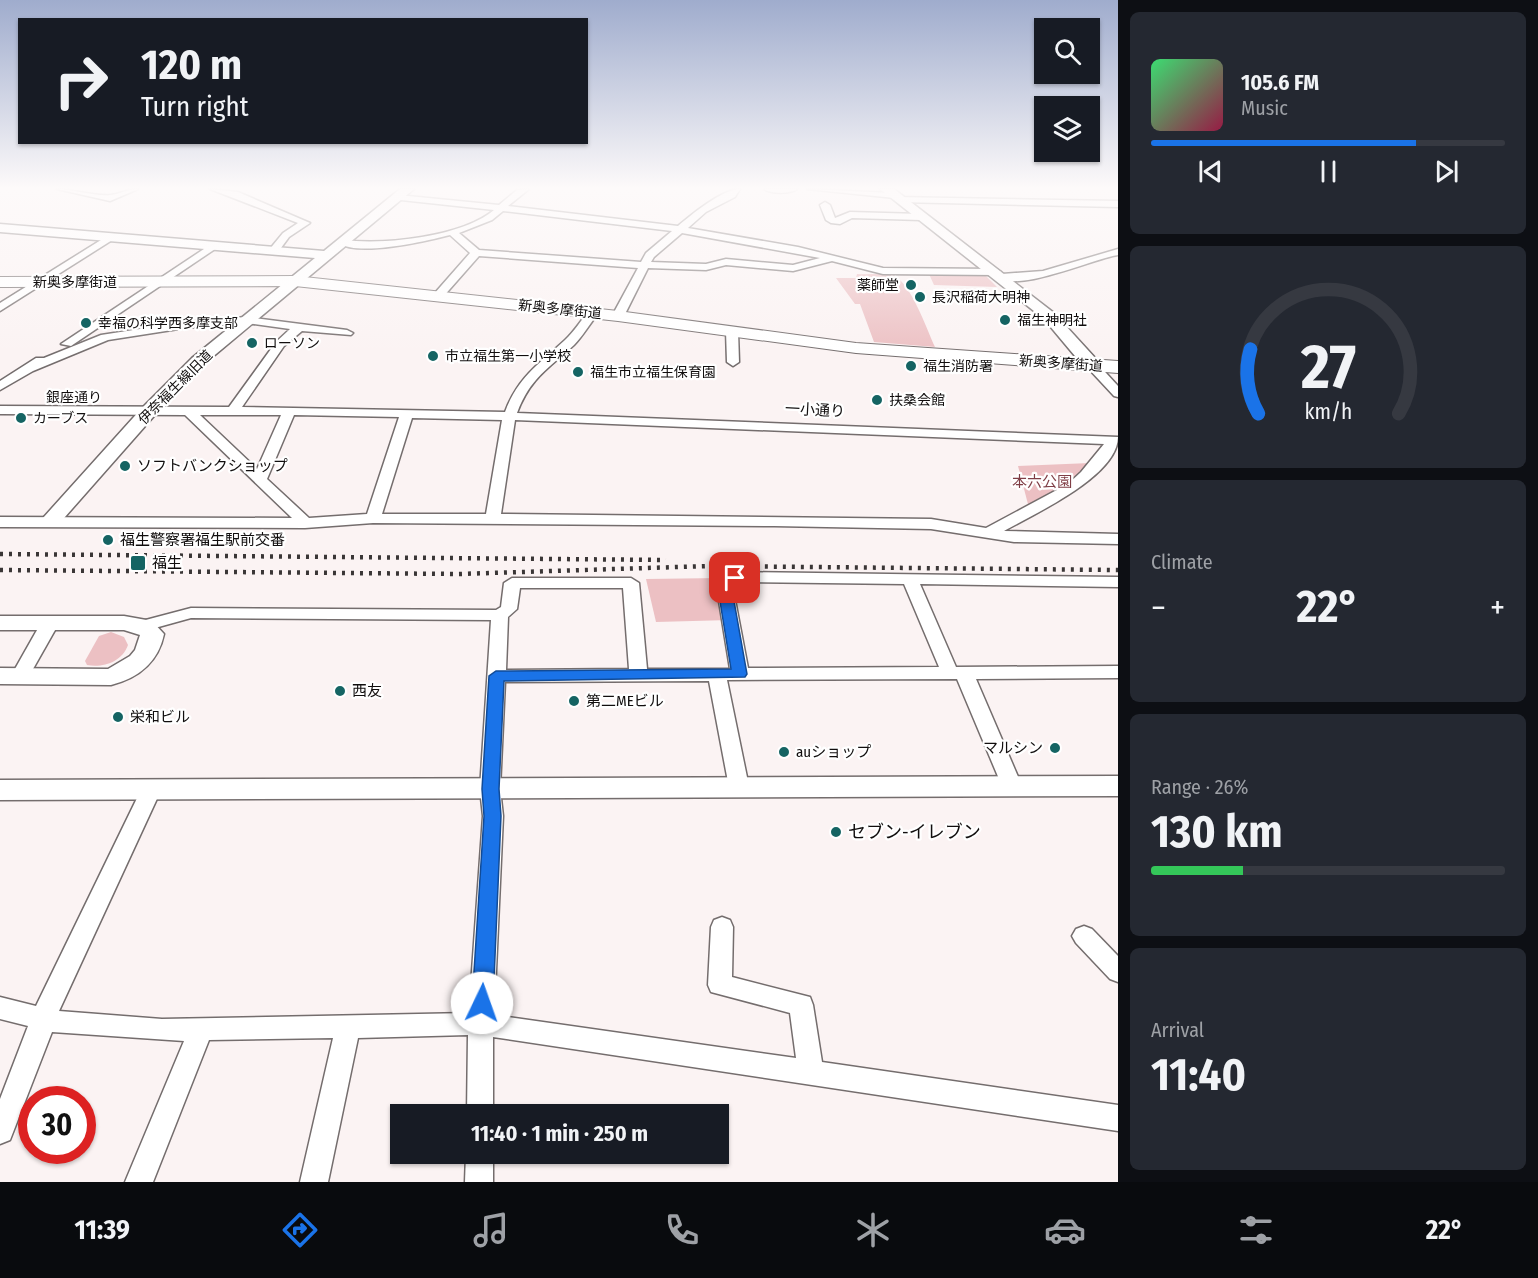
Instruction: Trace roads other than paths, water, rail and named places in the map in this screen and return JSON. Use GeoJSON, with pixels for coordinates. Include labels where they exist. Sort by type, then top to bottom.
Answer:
{"type":"FeatureCollection","features":[{"type":"Feature","properties":{"kind":"main road","name":"新奥多摩街道"},"geometry":{"type":"LineString","coordinates":[[0,282],[295,281],[594,313],[856,348],[1118,367]]}},
{"type":"Feature","properties":{"kind":"street"},"geometry":{"type":"LineString","coordinates":[[0,308],[101,244]]}},
{"type":"Feature","properties":{"kind":"street"},"geometry":{"type":"LineString","coordinates":[[205,244],[328,255]]}},
{"type":"Feature","properties":{"kind":"street"},"geometry":{"type":"LineString","coordinates":[[274,250],[279,244]]}},
{"type":"Feature","properties":{"kind":"street","name":"伊奈福生線旧道"},"geometry":{"type":"LineString","coordinates":[[50,522],[148,412],[198,361],[342,244]]}},
{"type":"Feature","properties":{"kind":"street"},"geometry":{"type":"LineString","coordinates":[[358,244],[373,244]]}},
{"type":"Feature","properties":{"kind":"street"},"geometry":{"type":"LineString","coordinates":[[466,244],[476,253],[646,265],[706,267],[726,262],[794,268],[833,258]]}},
{"type":"Feature","properties":{"kind":"street"},"geometry":{"type":"LineString","coordinates":[[618,316],[650,255],[664,244]]}},
{"type":"Feature","properties":{"kind":"street"},"geometry":{"type":"LineString","coordinates":[[755,244],[833,258],[883,271],[1030,277],[1103,254],[1118,252]]}},
{"type":"Feature","properties":{"kind":"street"},"geometry":{"type":"LineString","coordinates":[[958,244],[1049,316],[1118,393]]}},
{"type":"Feature","properties":{"kind":"street"},"geometry":{"type":"LineString","coordinates":[[0,386],[33,367],[216,245]]}},
{"type":"Feature","properties":{"kind":"street"},"geometry":{"type":"LineString","coordinates":[[438,296],[476,253]]}},
{"type":"Feature","properties":{"kind":"street"},"geometry":{"type":"LineString","coordinates":[[493,518],[509,418],[517,396],[544,362],[570,342],[594,313]]}},
{"type":"Feature","properties":{"kind":"street"},"geometry":{"type":"LineString","coordinates":[[33,367],[88,344],[140,331],[246,320],[347,333]]}},
{"type":"Feature","properties":{"kind":"street"},"geometry":{"type":"LineString","coordinates":[[233,411],[280,344],[301,326]]}},
{"type":"Feature","properties":{"kind":"street"},"geometry":{"type":"LineString","coordinates":[[732,331],[733,362]]}},
{"type":"Feature","properties":{"kind":"street"},"geometry":{"type":"LineString","coordinates":[[72,341],[75,344],[88,344]]}},
{"type":"Feature","properties":{"kind":"street","name":"銀座通り"},"geometry":{"type":"LineString","coordinates":[[0,410],[289,411]]}},
{"type":"Feature","properties":{"kind":"street"},"geometry":{"type":"LineString","coordinates":[[188,411],[305,523]]}},
{"type":"Feature","properties":{"kind":"street"},"geometry":{"type":"LineString","coordinates":[[260,479],[289,411]]}},
{"type":"Feature","properties":{"kind":"street","name":"一小通り"},"geometry":{"type":"LineString","coordinates":[[289,411],[700,421],[1116,441]]}},
{"type":"Feature","properties":{"kind":"street"},"geometry":{"type":"LineString","coordinates":[[373,518],[407,414]]}},
{"type":"Feature","properties":{"kind":"street"},"geometry":{"type":"LineString","coordinates":[[990,532],[1070,490],[1089,475],[1116,441]]}},
{"type":"Feature","properties":{"kind":"street"},"geometry":{"type":"LineString","coordinates":[[0,522],[305,523],[373,518],[493,518],[931,524],[1014,537],[1118,539]]}},
{"type":"Feature","properties":{"kind":"street"},"geometry":{"type":"LineString","coordinates":[[740,674],[725,589],[735,578],[911,582],[1118,582]]}},
{"type":"Feature","properties":{"kind":"street"},"geometry":{"type":"LineString","coordinates":[[911,582],[1012,786]]}},
{"type":"Feature","properties":{"kind":"street"},"geometry":{"type":"LineString","coordinates":[[0,623],[124,623],[144,626],[191,613],[500,615],[509,609],[512,583],[631,583],[638,674]]}},
{"type":"Feature","properties":{"kind":"street"},"geometry":{"type":"LineString","coordinates":[[480,1104],[481,1024],[493,816],[490,789],[500,615]]}},
{"type":"Feature","properties":{"kind":"street"},"geometry":{"type":"LineString","coordinates":[[10,676],[50,623]]}},
{"type":"Feature","properties":{"kind":"street"},"geometry":{"type":"LineString","coordinates":[[10,676],[111,677],[127,671],[140,662],[150,644],[152,634],[144,626]]}},
{"type":"Feature","properties":{"kind":"street"},"geometry":{"type":"LineString","coordinates":[[496,676],[1118,672]]}},
{"type":"Feature","properties":{"kind":"street"},"geometry":{"type":"LineString","coordinates":[[717,674],[739,787]]}},
{"type":"Feature","properties":{"kind":"street"},"geometry":{"type":"LineString","coordinates":[[0,790],[1118,786]]}},
{"type":"Feature","properties":{"kind":"street"},"geometry":{"type":"LineString","coordinates":[[0,1131],[37,1040],[42,1020],[151,790]]}},
{"type":"Feature","properties":{"kind":"street"},"geometry":{"type":"LineString","coordinates":[[722,927],[720,985],[801,1005],[811,1074]]}},
{"type":"Feature","properties":{"kind":"street"},"geometry":{"type":"LineString","coordinates":[[1084,936],[1118,972]]}},
{"type":"Feature","properties":{"kind":"street"},"geometry":{"type":"LineString","coordinates":[[0,1008],[42,1020],[162,1030],[481,1024],[1118,1118]]}},
{"type":"Feature","properties":{"kind":"street"},"geometry":{"type":"LineString","coordinates":[[314,1182],[348,1025]]}},
{"type":"Feature","properties":{"kind":"street"},"geometry":{"type":"LineString","coordinates":[[139,1182],[195,1048],[198,1030]]}},
{"type":"Feature","properties":{"kind":"street"},"geometry":{"type":"LineString","coordinates":[[479,1182],[480,1164]]}},
{"type":"Feature","properties":{"kind":"railway"},"geometry":{"type":"LineString","coordinates":[[0,554],[666,560]]}},
{"type":"Feature","properties":{"kind":"railway"},"geometry":{"type":"LineString","coordinates":[[0,570],[459,574],[709,566],[1118,570]]}},
{"type":"Feature","properties":{"kind":"place","name":"薬師堂"},"geometry":{"type":"Point","coordinates":[911,285]}},
{"type":"Feature","properties":{"kind":"place","name":"長沢稲荷大明神"},"geometry":{"type":"Point","coordinates":[920,297]}},
{"type":"Feature","properties":{"kind":"place","name":"福生神明社"},"geometry":{"type":"Point","coordinates":[1005,320]}},
{"type":"Feature","properties":{"kind":"place","name":"幸福の科学西多摩支部"},"geometry":{"type":"Point","coordinates":[86,323]}},
{"type":"Feature","properties":{"kind":"place","name":"ローソン"},"geometry":{"type":"Point","coordinates":[252,343]}},
{"type":"Feature","properties":{"kind":"place","name":"市立福生第一小学校"},"geometry":{"type":"Point","coordinates":[433,356]}},
{"type":"Feature","properties":{"kind":"place","name":"福生消防署"},"geometry":{"type":"Point","coordinates":[911,366]}},
{"type":"Feature","properties":{"kind":"place","name":"福生市立福生保育園"},"geometry":{"type":"Point","coordinates":[578,372]}},
{"type":"Feature","properties":{"kind":"place","name":"扶桑会館"},"geometry":{"type":"Point","coordinates":[877,400]}},
{"type":"Feature","properties":{"kind":"place","name":"カーブス"},"geometry":{"type":"Point","coordinates":[21,418]}},
{"type":"Feature","properties":{"kind":"place","name":"ソフトバンクショップ"},"geometry":{"type":"Point","coordinates":[125,466]}},
{"type":"Feature","properties":{"kind":"place","name":"福生警察署福生駅前交番"},"geometry":{"type":"Point","coordinates":[108,540]}},
{"type":"Feature","properties":{"kind":"place","name":"福生"},"geometry":{"type":"Point","coordinates":[138,563]}},
{"type":"Feature","properties":{"kind":"place","name":"西友"},"geometry":{"type":"Point","coordinates":[340,691]}},
{"type":"Feature","properties":{"kind":"place","name":"第二MEビル"},"geometry":{"type":"Point","coordinates":[574,701]}},
{"type":"Feature","properties":{"kind":"place","name":"栄和ビル"},"geometry":{"type":"Point","coordinates":[118,717]}},
{"type":"Feature","properties":{"kind":"place","name":"マルシン"},"geometry":{"type":"Point","coordinates":[1055,748]}},
{"type":"Feature","properties":{"kind":"place","name":"auショップ"},"geometry":{"type":"Point","coordinates":[784,752]}},
{"type":"Feature","properties":{"kind":"place","name":"セブン-イレブン"},"geometry":{"type":"Point","coordinates":[836,832]}},
{"type":"Feature","properties":{"kind":"park label","name":"本六公園"},"geometry":{"type":"Point","coordinates":[1042,482]}}]}
